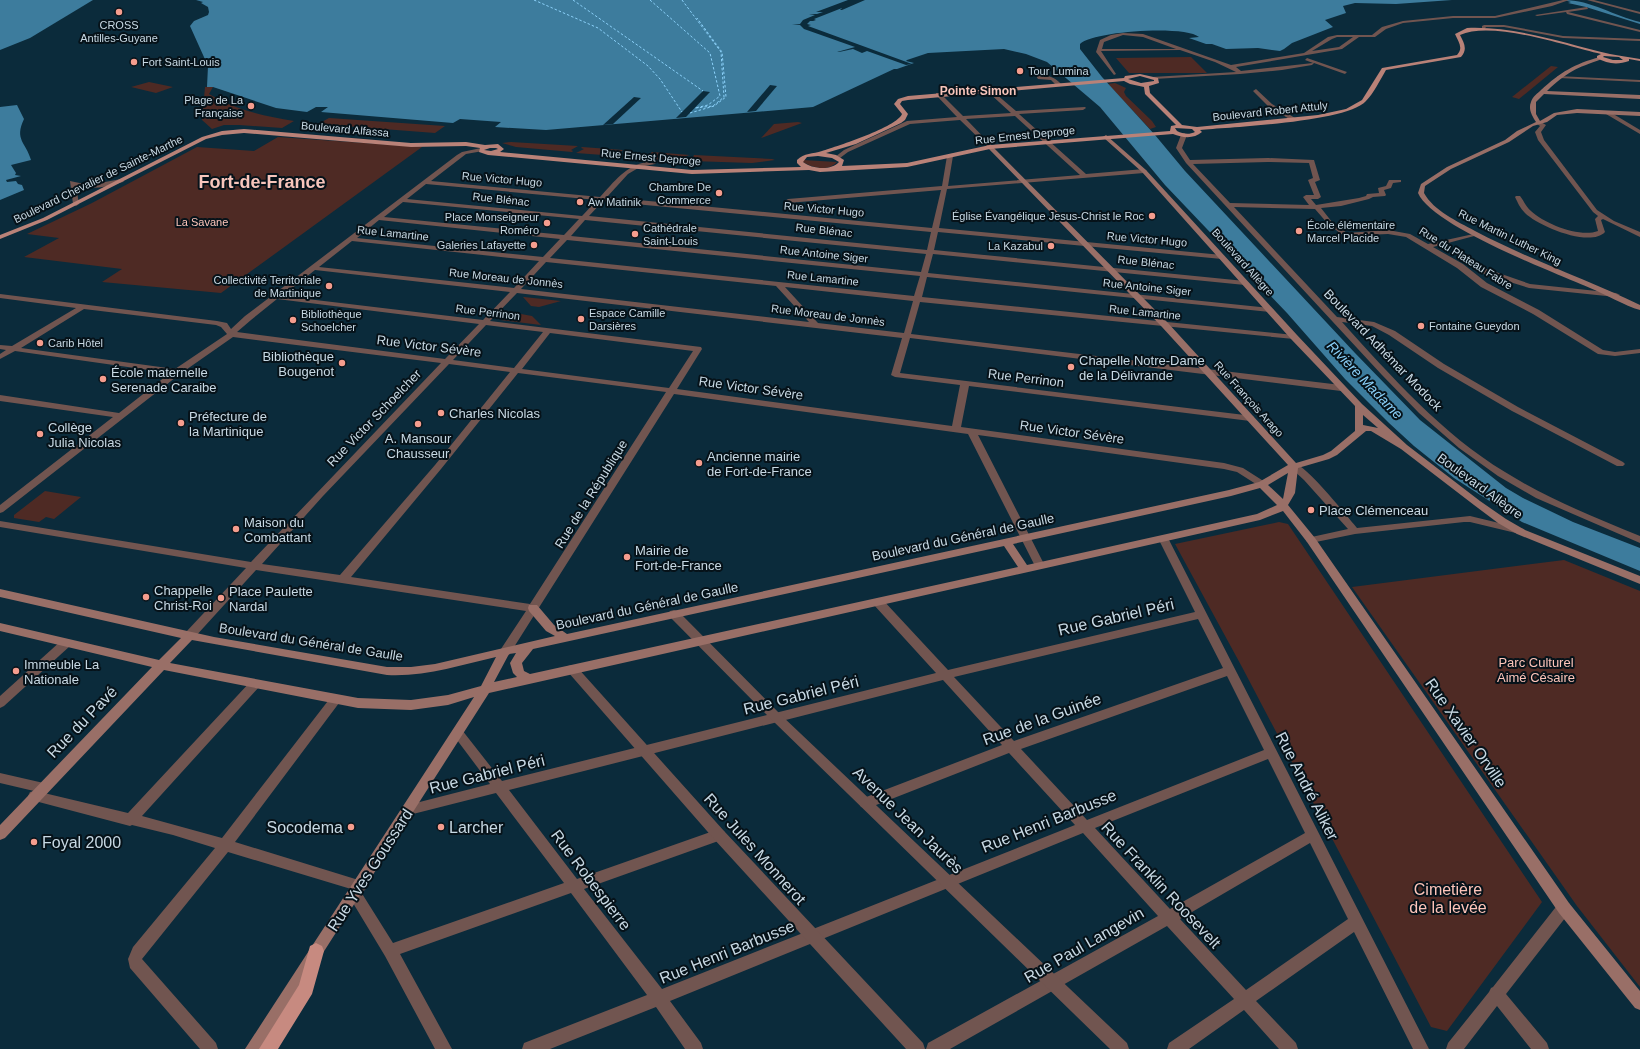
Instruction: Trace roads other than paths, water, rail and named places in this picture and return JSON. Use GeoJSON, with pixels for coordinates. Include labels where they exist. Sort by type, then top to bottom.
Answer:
{"type":"FeatureCollection","features":[{"type":"Feature","properties":{"kind":"highway"},"geometry":{"type":"LineString","coordinates":[[268,1049],[306,988],[316,951]]}},
{"type":"Feature","properties":{"kind":"main road","name":"Boulevard Robert Attuly"},"geometry":{"type":"LineString","coordinates":[[1196,129],[1293,120],[1333,114],[1356,107],[1364,101],[1384,69],[1459,56],[1462,53],[1463,46],[1457,34],[1465,30],[1484,29],[1513,32],[1625,59]]}},
{"type":"Feature","properties":{"kind":"main road","name":"Boulevard Robert Attuly"},"geometry":{"type":"LineString","coordinates":[[1580,48],[1611,61],[1625,59]]}},
{"type":"Feature","properties":{"kind":"main road"},"geometry":{"type":"LineString","coordinates":[[1606,54],[1574,67],[1559,77],[1533,102],[1533,114],[1539,123],[1556,114],[1565,112],[1640,114]]}},
{"type":"Feature","properties":{"kind":"main road"},"geometry":{"type":"LineString","coordinates":[[1625,59],[1640,60]]}},
{"type":"Feature","properties":{"kind":"main road"},"geometry":{"type":"LineString","coordinates":[[1586,63],[1611,61]]}},
{"type":"Feature","properties":{"kind":"main road"},"geometry":{"type":"LineString","coordinates":[[938,94],[1058,83],[1071,84],[1125,80],[1135,84],[1146,85],[1157,82],[1154,78],[1135,75],[1128,77],[1125,80]]}},
{"type":"Feature","properties":{"kind":"main road"},"geometry":{"type":"LineString","coordinates":[[1146,85],[1147,93],[1180,126]]}},
{"type":"Feature","properties":{"kind":"main road"},"geometry":{"type":"LineString","coordinates":[[1543,92],[1640,97]]}},
{"type":"Feature","properties":{"kind":"main road","name":"Rue Ernest Deproge"},"geometry":{"type":"LineString","coordinates":[[485,150],[494,146],[501,148],[653,163],[732,167],[767,166],[799,161],[805,156],[818,154],[854,143],[902,121],[905,114],[897,104],[900,100],[915,96],[938,94]]}},
{"type":"Feature","properties":{"kind":"main road","name":"Rue Martin Luther King"},"geometry":{"type":"LineString","coordinates":[[1539,123],[1531,125],[1507,141],[1449,168],[1423,185],[1420,190],[1422,195],[1426,201],[1453,222],[1476,234],[1640,308]]}},
{"type":"Feature","properties":{"kind":"main road"},"geometry":{"type":"LineString","coordinates":[[1173,132],[1172,129],[1180,126],[1196,129],[1198,133],[1184,135]]}},
{"type":"Feature","properties":{"kind":"main road","name":"Boulevard Alfassa"},"geometry":{"type":"LineString","coordinates":[[204,138],[222,133],[244,132],[411,145],[464,144],[485,150]]}},
{"type":"Feature","properties":{"kind":"main road","name":"Rue Ernest Deproge"},"geometry":{"type":"LineString","coordinates":[[485,150],[634,167],[706,172],[809,168],[821,170],[832,168],[907,165],[990,147],[1173,132],[1184,135]]}},
{"type":"Feature","properties":{"kind":"main road","name":"Boulevard Allègre"},"geometry":{"type":"LineString","coordinates":[[1106,137],[1144,171],[1341,388],[1404,447],[1477,504],[1502,521],[1522,532],[1640,580]]}},
{"type":"Feature","properties":{"kind":"main road","name":"Boulevard Chevalier de Sainte-Marthe"},"geometry":{"type":"LineString","coordinates":[[0,237],[36,223],[76,204],[204,138]]}},
{"type":"Feature","properties":{"kind":"main road","name":"Rue François Arago"},"geometry":{"type":"LineString","coordinates":[[990,147],[1165,325],[1294,466]]}},
{"type":"Feature","properties":{"kind":"main road"},"geometry":{"type":"LineString","coordinates":[[818,154],[838,157],[842,161],[841,164],[832,168]]}},
{"type":"Feature","properties":{"kind":"main road"},"geometry":{"type":"LineString","coordinates":[[799,161],[802,165],[809,168]]}},
{"type":"Feature","properties":{"kind":"main road"},"geometry":{"type":"LineString","coordinates":[[0,627],[161,665],[335,700],[358,703],[411,705],[448,700],[486,689],[572,669],[1025,570],[1277,512],[1284,506],[1290,493],[1294,466],[1317,461],[1334,453],[1360,430],[1359,406]]}},
{"type":"Feature","properties":{"kind":"main road","name":"Boulevard Allègre"},"geometry":{"type":"LineString","coordinates":[[1360,430],[1366,428],[1373,429],[1404,447]]}},
{"type":"Feature","properties":{"kind":"main road","name":"Boulevard du Général de Gaulle"},"geometry":{"type":"LineString","coordinates":[[0,593],[190,636],[400,672],[439,668],[529,646],[1231,493],[1262,484],[1294,466]]}},
{"type":"Feature","properties":{"kind":"main road","name":"Rue Xavier Orville"},"geometry":{"type":"LineString","coordinates":[[1262,484],[1284,506],[1311,540],[1564,908],[1640,1003]]}},
{"type":"Feature","properties":{"kind":"main road"},"geometry":{"type":"LineString","coordinates":[[1007,542],[1025,570]]}},
{"type":"Feature","properties":{"kind":"main road"},"geometry":{"type":"LineString","coordinates":[[0,596],[34,601]]}},
{"type":"Feature","properties":{"kind":"main road"},"geometry":{"type":"LineString","coordinates":[[533,608],[550,628],[566,638]]}},
{"type":"Feature","properties":{"kind":"main road","name":"Rue du Pavé"},"geometry":{"type":"LineString","coordinates":[[0,834],[190,636]]}},
{"type":"Feature","properties":{"kind":"main road"},"geometry":{"type":"LineString","coordinates":[[529,646],[519,657],[516,663],[519,673],[529,679]]}},
{"type":"Feature","properties":{"kind":"main road","name":"Rue Yves Goussard"},"geometry":{"type":"LineString","coordinates":[[253,1049],[295,987],[316,951],[409,810],[486,689],[505,652]]}},
{"type":"Feature","properties":{"kind":"street"},"geometry":{"type":"LineString","coordinates":[[1589,0],[1602,1],[1640,13]]}},
{"type":"Feature","properties":{"kind":"street"},"geometry":{"type":"LineString","coordinates":[[1495,17],[1542,8],[1565,1]]}},
{"type":"Feature","properties":{"kind":"street"},"geometry":{"type":"LineString","coordinates":[[1542,8],[1640,31]]}},
{"type":"Feature","properties":{"kind":"street"},"geometry":{"type":"LineString","coordinates":[[1305,54],[1335,36],[1373,36],[1388,27],[1416,20],[1453,17],[1520,16],[1587,8]]}},
{"type":"Feature","properties":{"kind":"street"},"geometry":{"type":"LineString","coordinates":[[1484,29],[1484,26],[1504,26],[1563,37],[1640,40]]}},
{"type":"Feature","properties":{"kind":"street"},"geometry":{"type":"LineString","coordinates":[[1114,74],[1099,54],[1099,50],[1102,40],[1108,37],[1124,34],[1136,34],[1152,37],[1230,67],[1240,73]]}},
{"type":"Feature","properties":{"kind":"street"},"geometry":{"type":"LineString","coordinates":[[1230,67],[1340,48],[1358,36]]}},
{"type":"Feature","properties":{"kind":"street"},"geometry":{"type":"LineString","coordinates":[[1099,50],[1184,50]]}},
{"type":"Feature","properties":{"kind":"street"},"geometry":{"type":"LineString","coordinates":[[1297,55],[1345,73]]}},
{"type":"Feature","properties":{"kind":"street"},"geometry":{"type":"LineString","coordinates":[[1154,78],[1240,73],[1282,69],[1312,64]]}},
{"type":"Feature","properties":{"kind":"street"},"geometry":{"type":"LineString","coordinates":[[1559,77],[1640,81]]}},
{"type":"Feature","properties":{"kind":"street"},"geometry":{"type":"LineString","coordinates":[[1045,78],[1058,83]]}},
{"type":"Feature","properties":{"kind":"street"},"geometry":{"type":"LineString","coordinates":[[989,90],[1084,175]]}},
{"type":"Feature","properties":{"kind":"street"},"geometry":{"type":"LineString","coordinates":[[1256,91],[1270,105],[1293,120]]}},
{"type":"Feature","properties":{"kind":"street"},"geometry":{"type":"LineString","coordinates":[[938,94],[990,147]]}},
{"type":"Feature","properties":{"kind":"street"},"geometry":{"type":"LineString","coordinates":[[838,157],[843,152],[905,123],[1083,108]]}},
{"type":"Feature","properties":{"kind":"street"},"geometry":{"type":"LineString","coordinates":[[1608,113],[1640,132]]}},
{"type":"Feature","properties":{"kind":"street"},"geometry":{"type":"LineString","coordinates":[[1539,123],[1543,125],[1538,132],[1541,140],[1595,211],[1640,235]]}},
{"type":"Feature","properties":{"kind":"street"},"geometry":{"type":"LineString","coordinates":[[1632,127],[1640,127]]}},
{"type":"Feature","properties":{"kind":"street","name":"Boulevard Adhémar Modock"},"geometry":{"type":"LineString","coordinates":[[1184,135],[1179,148],[1188,162],[1360,349],[1430,419],[1483,462],[1515,482],[1556,503],[1640,540]]}},
{"type":"Feature","properties":{"kind":"street"},"geometry":{"type":"LineString","coordinates":[[0,510],[177,372],[231,334],[350,239],[457,157],[485,150]]}},
{"type":"Feature","properties":{"kind":"street"},"geometry":{"type":"LineString","coordinates":[[907,336],[931,252],[946,187],[950,156]]}},
{"type":"Feature","properties":{"kind":"street"},"geometry":{"type":"LineString","coordinates":[[1188,162],[1268,160],[1312,161],[1316,180],[1311,180],[1318,197],[1306,197],[1315,207]]}},
{"type":"Feature","properties":{"kind":"street","name":"Rue Victor Schoelcher"},"geometry":{"type":"LineString","coordinates":[[190,636],[320,494],[516,290],[626,172],[634,167],[653,163]]}},
{"type":"Feature","properties":{"kind":"street"},"geometry":{"type":"LineString","coordinates":[[788,201],[1144,171]]}},
{"type":"Feature","properties":{"kind":"street"},"geometry":{"type":"LineString","coordinates":[[76,204],[72,182],[79,185],[91,186],[121,181]]}},
{"type":"Feature","properties":{"kind":"street"},"geometry":{"type":"LineString","coordinates":[[1229,205],[1315,207],[1323,203],[1344,204],[1366,198],[1371,194],[1383,195],[1380,189],[1389,187],[1391,181],[1399,181]]}},
{"type":"Feature","properties":{"kind":"street","name":"Rue Victor Hugo"},"geometry":{"type":"LineString","coordinates":[[425,182],[1222,257]]}},
{"type":"Feature","properties":{"kind":"street"},"geometry":{"type":"LineString","coordinates":[[1518,197],[1532,216],[1550,226],[1568,231],[1590,235],[1600,234],[1602,232],[1598,219],[1602,216]]}},
{"type":"Feature","properties":{"kind":"street","name":"Rue Blénac"},"geometry":{"type":"LineString","coordinates":[[401,200],[1245,282]]}},
{"type":"Feature","properties":{"kind":"street","name":"Rue du Plateau Fabre"},"geometry":{"type":"LineString","coordinates":[[1315,207],[1330,223],[1346,235],[1388,232],[1403,234],[1428,246],[1468,272],[1484,285],[1530,309],[1601,352],[1615,354],[1640,351]]}},
{"type":"Feature","properties":{"kind":"street","name":"Rue Antoine Siger"},"geometry":{"type":"LineString","coordinates":[[377,218],[1270,310]]}},
{"type":"Feature","properties":{"kind":"street"},"geometry":{"type":"LineString","coordinates":[[1428,246],[1476,234]]}},
{"type":"Feature","properties":{"kind":"street","name":"Rue Lamartine"},"geometry":{"type":"LineString","coordinates":[[350,239],[1165,325],[1294,337]]}},
{"type":"Feature","properties":{"kind":"street","name":"Rue Moreau de Jonnès"},"geometry":{"type":"LineString","coordinates":[[313,268],[815,324],[1341,388]]}},
{"type":"Feature","properties":{"kind":"street"},"geometry":{"type":"LineString","coordinates":[[1484,271],[1529,286],[1616,296]]}},
{"type":"Feature","properties":{"kind":"street"},"geometry":{"type":"LineString","coordinates":[[778,284],[815,324]]}},
{"type":"Feature","properties":{"kind":"street"},"geometry":{"type":"LineString","coordinates":[[0,296],[224,325],[243,323]]}},
{"type":"Feature","properties":{"kind":"street","name":"Rue Perrinon"},"geometry":{"type":"LineString","coordinates":[[276,297],[698,349]]}},
{"type":"Feature","properties":{"kind":"street"},"geometry":{"type":"LineString","coordinates":[[0,357],[82,307]]}},
{"type":"Feature","properties":{"kind":"street"},"geometry":{"type":"LineString","coordinates":[[1334,319],[1374,324],[1392,333],[1441,366],[1515,409],[1620,464]]}},
{"type":"Feature","properties":{"kind":"street"},"geometry":{"type":"LineString","coordinates":[[224,325],[231,334]]}},
{"type":"Feature","properties":{"kind":"street"},"geometry":{"type":"LineString","coordinates":[[344,578],[438,467],[548,331]]}},
{"type":"Feature","properties":{"kind":"street","name":"Rue Victor Sévère"},"geometry":{"type":"LineString","coordinates":[[231,334],[515,370],[1233,467],[1248,473],[1262,484]]}},
{"type":"Feature","properties":{"kind":"street","name":"Rue Perrinon"},"geometry":{"type":"LineString","coordinates":[[907,336],[895,375],[1250,418]]}},
{"type":"Feature","properties":{"kind":"street"},"geometry":{"type":"LineString","coordinates":[[0,347],[177,372]]}},
{"type":"Feature","properties":{"kind":"street","name":"Rue de la République"},"geometry":{"type":"LineString","coordinates":[[505,652],[698,349]]}},
{"type":"Feature","properties":{"kind":"street"},"geometry":{"type":"LineString","coordinates":[[956,429],[965,384]]}},
{"type":"Feature","properties":{"kind":"street"},"geometry":{"type":"LineString","coordinates":[[0,398],[121,416]]}},
{"type":"Feature","properties":{"kind":"street"},"geometry":{"type":"LineString","coordinates":[[972,432],[1024,538],[1040,566]]}},
{"type":"Feature","properties":{"kind":"street","name":"Rue François Arago"},"geometry":{"type":"LineString","coordinates":[[1294,466],[1355,530]]}},
{"type":"Feature","properties":{"kind":"street"},"geometry":{"type":"LineString","coordinates":[[1311,540],[1355,530],[1470,519],[1522,532]]}},
{"type":"Feature","properties":{"kind":"street"},"geometry":{"type":"LineString","coordinates":[[0,524],[255,566],[344,578],[533,608]]}},
{"type":"Feature","properties":{"kind":"street","name":"Rue André Aliker"},"geometry":{"type":"LineString","coordinates":[[1162,538],[1202,614],[1270,753],[1421,1049]]}},
{"type":"Feature","properties":{"kind":"street","name":"Rue Franklin Roosevelt"},"geometry":{"type":"LineString","coordinates":[[878,602],[1290,1049]]}},
{"type":"Feature","properties":{"kind":"street","name":"Avenue Jean Jaurès"},"geometry":{"type":"LineString","coordinates":[[674,614],[777,718],[1121,1049]]}},
{"type":"Feature","properties":{"kind":"street","name":"Rue Gabriel Péri"},"geometry":{"type":"LineString","coordinates":[[409,810],[944,675],[1202,614]]}},
{"type":"Feature","properties":{"kind":"street"},"geometry":{"type":"LineString","coordinates":[[0,703],[66,643]]}},
{"type":"Feature","properties":{"kind":"street","name":"Rue Jules Monnerot"},"geometry":{"type":"LineString","coordinates":[[572,669],[718,835],[916,1049]]}},
{"type":"Feature","properties":{"kind":"street","name":"Rue de la Guinée"},"geometry":{"type":"LineString","coordinates":[[866,803],[1011,747],[1230,670]]}},
{"type":"Feature","properties":{"kind":"street"},"geometry":{"type":"LineString","coordinates":[[130,820],[255,684]]}},
{"type":"Feature","properties":{"kind":"street"},"geometry":{"type":"LineString","coordinates":[[210,1049],[135,963],[135,958],[138,952],[225,845],[335,700]]}},
{"type":"Feature","properties":{"kind":"street","name":"Rue Robespierre"},"geometry":{"type":"LineString","coordinates":[[458,733],[659,998],[695,1049]]}},
{"type":"Feature","properties":{"kind":"street","name":"Rue Henri Barbusse"},"geometry":{"type":"LineString","coordinates":[[530,1049],[812,937],[1084,826],[1270,753]]}},
{"type":"Feature","properties":{"kind":"street"},"geometry":{"type":"LineString","coordinates":[[0,778],[39,792],[130,820],[173,829],[225,845],[357,890],[444,1049]]}},
{"type":"Feature","properties":{"kind":"street"},"geometry":{"type":"LineString","coordinates":[[390,951],[718,835]]}},
{"type":"Feature","properties":{"kind":"street","name":"Rue Paul Langevin"},"geometry":{"type":"LineString","coordinates":[[934,1049],[1054,983],[1313,835]]}},
{"type":"Feature","properties":{"kind":"street"},"geometry":{"type":"LineString","coordinates":[[1454,1049],[1496,993],[1564,908]]}},
{"type":"Feature","properties":{"kind":"street"},"geometry":{"type":"LineString","coordinates":[[1175,1049],[1356,922]]}},
{"type":"Feature","properties":{"kind":"street"},"geometry":{"type":"LineString","coordinates":[[1496,993],[1541,1049]]}},
{"type":"Feature","properties":{"kind":"water"},"geometry":{"type":"Polygon","coordinates":[[[0,0],[93,0],[30,38],[0,50],[0,0]]]}},
{"type":"Feature","properties":{"kind":"water","name":"Rivière Madame"},"geometry":{"type":"Polygon","coordinates":[[[196,0],[1452,0],[1396,4],[1355,3],[1343,6],[1346,13],[1325,20],[1333,27],[1292,43],[1280,51],[1258,48],[1226,49],[1189,38],[1199,37],[1190,33],[1176,31],[1139,31],[1102,36],[1088,39],[1080,44],[1080,49],[1102,77],[1155,135],[1185,171],[1355,353],[1420,420],[1506,488],[1523,498],[1573,522],[1640,548],[1640,571],[1522,522],[1454,478],[1414,446],[1345,379],[1287,313],[1165,185],[1100,107],[1047,62],[1026,54],[1004,49],[928,53],[906,61],[914,63],[894,69],[813,107],[546,130],[495,127],[501,122],[460,119],[453,123],[321,112],[328,107],[316,107],[307,112],[276,108],[213,87],[207,87],[208,66],[190,26],[194,21],[208,15],[209,12],[208,7],[201,3],[203,2],[196,0]]]}},
{"type":"Feature","properties":{"kind":"water"},"geometry":{"type":"Polygon","coordinates":[[[1564,0],[1593,5],[1640,22],[1640,24],[1568,3],[1571,2],[1564,0]]]}},
{"type":"Feature","properties":{"kind":"water"},"geometry":{"type":"Polygon","coordinates":[[[17,105],[24,119],[20,132],[22,141],[31,160],[11,165],[16,173],[15,175],[21,176],[6,180],[7,182],[16,181],[18,184],[22,185],[24,190],[0,200],[0,107],[17,105]]]}},
{"type":"Feature","properties":{"kind":"place","name":"CROSS Antilles-Guyane"},"geometry":{"type":"Point","coordinates":[119,12]}},
{"type":"Feature","properties":{"kind":"place","name":"Fort Saint-Louis"},"geometry":{"type":"Point","coordinates":[134,62]}},
{"type":"Feature","properties":{"kind":"place","name":"Tour Lumina"},"geometry":{"type":"Point","coordinates":[1020,71]}},
{"type":"Feature","properties":{"kind":"place","name":"Plage de La Française"},"geometry":{"type":"Point","coordinates":[251,106]}},
{"type":"Feature","properties":{"kind":"place","name":"Chambre De Commerce"},"geometry":{"type":"Point","coordinates":[719,193]}},
{"type":"Feature","properties":{"kind":"place","name":"Aw Matinik"},"geometry":{"type":"Point","coordinates":[580,202]}},
{"type":"Feature","properties":{"kind":"place","name":"Église Évangélique Jesus-Christ le Roc"},"geometry":{"type":"Point","coordinates":[1152,216]}},
{"type":"Feature","properties":{"kind":"place","name":"Place Monseigneur Roméro"},"geometry":{"type":"Point","coordinates":[547,223]}},
{"type":"Feature","properties":{"kind":"place","name":"École élémentaire Marcel Placide"},"geometry":{"type":"Point","coordinates":[1299,231]}},
{"type":"Feature","properties":{"kind":"place","name":"Cathédrale Saint-Louis"},"geometry":{"type":"Point","coordinates":[635,234]}},
{"type":"Feature","properties":{"kind":"place","name":"Galeries Lafayette"},"geometry":{"type":"Point","coordinates":[534,245]}},
{"type":"Feature","properties":{"kind":"place","name":"La Kazabul"},"geometry":{"type":"Point","coordinates":[1051,246]}},
{"type":"Feature","properties":{"kind":"place","name":"Collectivité Territoriale de Martinique"},"geometry":{"type":"Point","coordinates":[329,286]}},
{"type":"Feature","properties":{"kind":"place","name":"Espace Camille Darsières"},"geometry":{"type":"Point","coordinates":[581,319]}},
{"type":"Feature","properties":{"kind":"place","name":"Bibliothèque Schoelcher"},"geometry":{"type":"Point","coordinates":[293,320]}},
{"type":"Feature","properties":{"kind":"place","name":"Fontaine Gueydon"},"geometry":{"type":"Point","coordinates":[1421,326]}},
{"type":"Feature","properties":{"kind":"place","name":"Carib Hôtel"},"geometry":{"type":"Point","coordinates":[40,343]}},
{"type":"Feature","properties":{"kind":"place","name":"Bibliothèque Bougenot"},"geometry":{"type":"Point","coordinates":[342,363]}},
{"type":"Feature","properties":{"kind":"place","name":"Chapelle Notre-Dame de la Délivrande"},"geometry":{"type":"Point","coordinates":[1071,367]}},
{"type":"Feature","properties":{"kind":"place","name":"École maternelle Serenade Caraibe"},"geometry":{"type":"Point","coordinates":[103,379]}},
{"type":"Feature","properties":{"kind":"place","name":"Charles Nicolas"},"geometry":{"type":"Point","coordinates":[441,413]}},
{"type":"Feature","properties":{"kind":"place","name":"Préfecture de la Martinique"},"geometry":{"type":"Point","coordinates":[181,423]}},
{"type":"Feature","properties":{"kind":"place","name":"A. Mansour Chausseur"},"geometry":{"type":"Point","coordinates":[418,424]}},
{"type":"Feature","properties":{"kind":"place","name":"Collège Julia Nicolas"},"geometry":{"type":"Point","coordinates":[40,434]}},
{"type":"Feature","properties":{"kind":"place","name":"Ancienne mairie de Fort-de-France"},"geometry":{"type":"Point","coordinates":[699,463]}},
{"type":"Feature","properties":{"kind":"place","name":"Place Clémenceau"},"geometry":{"type":"Point","coordinates":[1311,510]}},
{"type":"Feature","properties":{"kind":"place","name":"Maison du Combattant"},"geometry":{"type":"Point","coordinates":[236,529]}},
{"type":"Feature","properties":{"kind":"place","name":"Mairie de Fort-de-France"},"geometry":{"type":"Point","coordinates":[627,557]}},
{"type":"Feature","properties":{"kind":"place","name":"Chappelle Christ-Roi"},"geometry":{"type":"Point","coordinates":[146,597]}},
{"type":"Feature","properties":{"kind":"place","name":"Place Paulette Nardal"},"geometry":{"type":"Point","coordinates":[221,598]}},
{"type":"Feature","properties":{"kind":"place","name":"Immeuble La Nationale"},"geometry":{"type":"Point","coordinates":[16,671]}},
{"type":"Feature","properties":{"kind":"place","name":"Socodema"},"geometry":{"type":"Point","coordinates":[351,827]}},
{"type":"Feature","properties":{"kind":"place","name":"Larcher"},"geometry":{"type":"Point","coordinates":[441,827]}},
{"type":"Feature","properties":{"kind":"place","name":"Foyal 2000"},"geometry":{"type":"Point","coordinates":[34,842]}},
{"type":"Feature","properties":{"kind":"district","name":"Pointe Simon"},"geometry":{"type":"Point","coordinates":[978,91]}},
{"type":"Feature","properties":{"kind":"district","name":"Fort-de-France"},"geometry":{"type":"Point","coordinates":[262,182]}},
{"type":"Feature","properties":{"kind":"park label","name":"La Savane"},"geometry":{"type":"Point","coordinates":[202,222]}},
{"type":"Feature","properties":{"kind":"park label","name":"Parc Culturel Aimé Césaire"},"geometry":{"type":"Point","coordinates":[1536,670]}},
{"type":"Feature","properties":{"kind":"park label","name":"Cimetière de la levée"},"geometry":{"type":"Point","coordinates":[1448,898]}}]}
